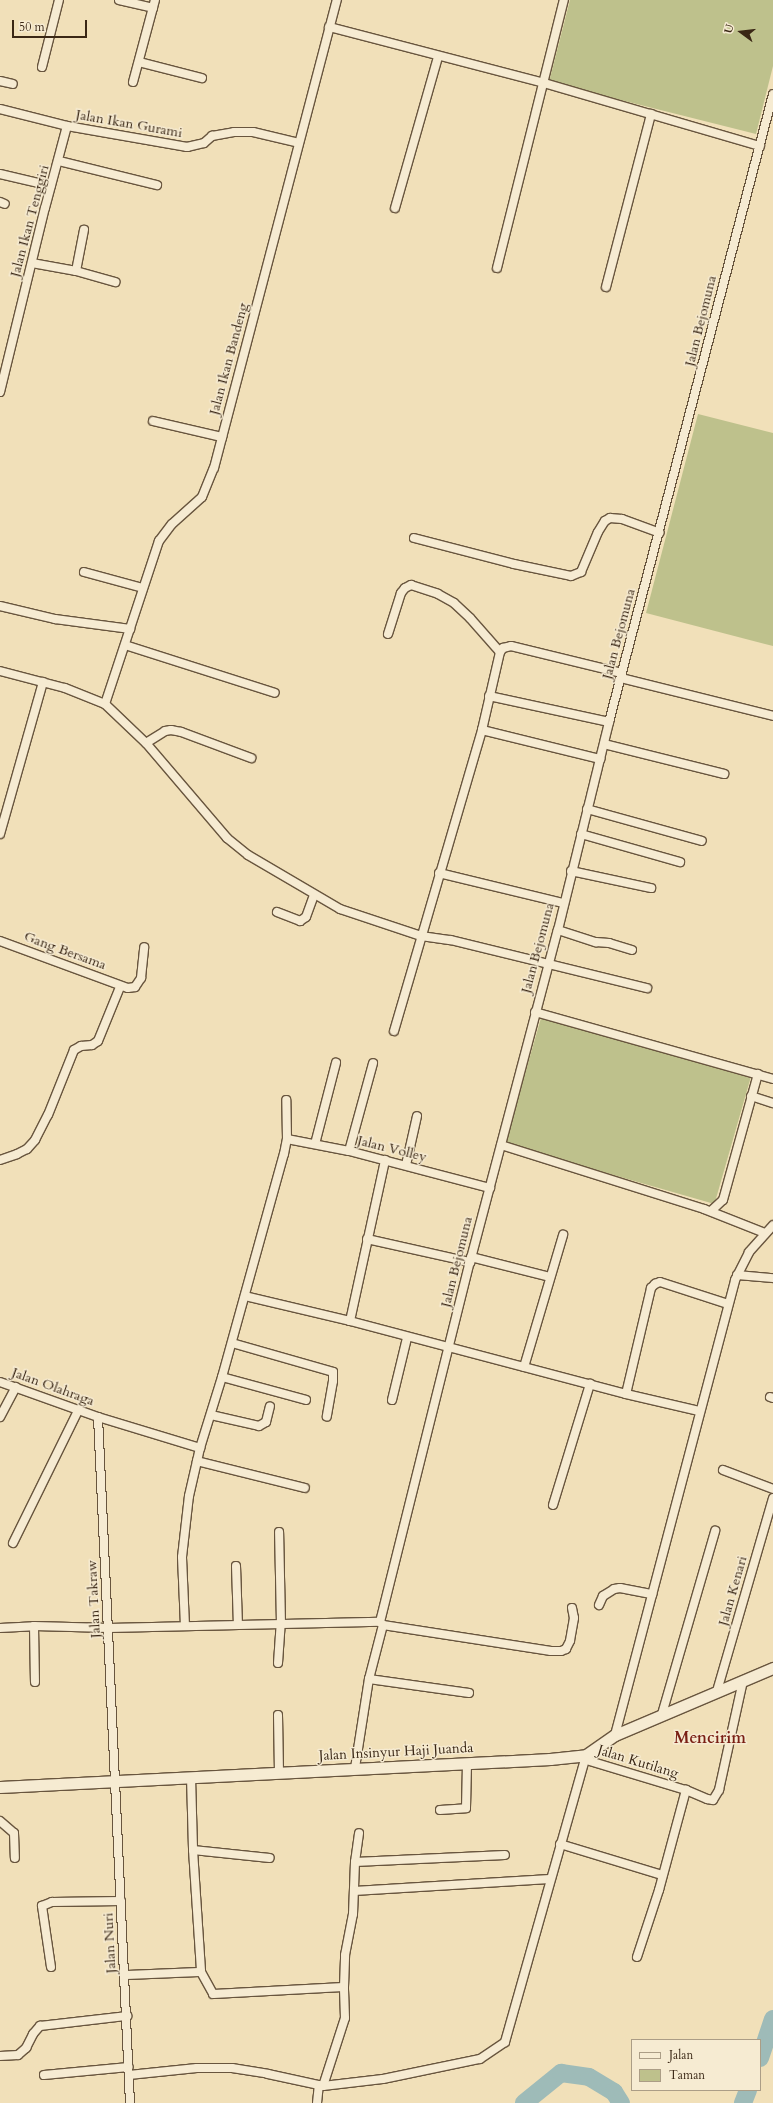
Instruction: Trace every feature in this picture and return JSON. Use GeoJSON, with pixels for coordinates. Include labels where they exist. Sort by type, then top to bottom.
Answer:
{"type":"FeatureCollection","features":[{"type":"Feature","properties":{"kind":"street"},"geometry":{"type":"LineString","coordinates":[[42,67],[59,0]]}},
{"type":"Feature","properties":{"kind":"street"},"geometry":{"type":"LineString","coordinates":[[119,0],[154,4],[133,82]]}},
{"type":"Feature","properties":{"kind":"street","name":"Jalan Ikan Bandeng"},"geometry":{"type":"LineString","coordinates":[[106,704],[159,541],[172,524],[194,506],[206,490],[222,436],[337,0]]}},
{"type":"Feature","properties":{"kind":"street"},"geometry":{"type":"LineString","coordinates":[[497,268],[564,0]]}},
{"type":"Feature","properties":{"kind":"street"},"geometry":{"type":"LineString","coordinates":[[329,27],[438,57],[544,83],[760,146]]}},
{"type":"Feature","properties":{"kind":"street"},"geometry":{"type":"LineString","coordinates":[[394,208],[438,57]]}},
{"type":"Feature","properties":{"kind":"street"},"geometry":{"type":"LineString","coordinates":[[139,62],[202,78]]}},
{"type":"Feature","properties":{"kind":"street"},"geometry":{"type":"LineString","coordinates":[[0,81],[13,84]]}},
{"type":"Feature","properties":{"kind":"street","name":"Jalan Bejomuna"},"geometry":{"type":"LineString","coordinates":[[356,1768],[369,1679],[381,1623],[470,1259],[490,1188],[548,962],[558,930],[563,903],[621,675],[646,587],[773,94]]}},
{"type":"Feature","properties":{"kind":"street","name":"Jalan Ikan Gurami"},"geometry":{"type":"LineString","coordinates":[[0,109],[67,126],[187,147],[204,143],[212,136],[234,132],[253,132],[299,143]]}},
{"type":"Feature","properties":{"kind":"street"},"geometry":{"type":"LineString","coordinates":[[606,287],[651,114]]}},
{"type":"Feature","properties":{"kind":"street","name":"Jalan Ikan Tenggiri"},"geometry":{"type":"LineString","coordinates":[[0,392],[67,126]]}},
{"type":"Feature","properties":{"kind":"street"},"geometry":{"type":"LineString","coordinates":[[59,161],[157,185]]}},
{"type":"Feature","properties":{"kind":"street"},"geometry":{"type":"LineString","coordinates":[[0,174],[51,186]]}},
{"type":"Feature","properties":{"kind":"street"},"geometry":{"type":"LineString","coordinates":[[76,271],[84,230]]}},
{"type":"Feature","properties":{"kind":"street"},"geometry":{"type":"LineString","coordinates":[[32,263],[76,271],[115,282]]}},
{"type":"Feature","properties":{"kind":"street"},"geometry":{"type":"LineString","coordinates":[[153,421],[222,436]]}},
{"type":"Feature","properties":{"kind":"street"},"geometry":{"type":"LineString","coordinates":[[414,538],[514,564],[571,576],[581,572],[598,532],[605,521],[610,518],[622,519],[660,533]]}},
{"type":"Feature","properties":{"kind":"street"},"geometry":{"type":"LineString","coordinates":[[84,572],[143,588]]}},
{"type":"Feature","properties":{"kind":"street"},"geometry":{"type":"LineString","coordinates":[[388,634],[401,592],[411,585],[438,594],[454,603],[470,618],[500,652]]}},
{"type":"Feature","properties":{"kind":"street"},"geometry":{"type":"LineString","coordinates":[[0,606],[55,619],[130,629]]}},
{"type":"Feature","properties":{"kind":"street"},"geometry":{"type":"LineString","coordinates":[[125,645],[275,693]]}},
{"type":"Feature","properties":{"kind":"street"},"geometry":{"type":"LineString","coordinates":[[394,1031],[482,730],[500,652],[503,648],[510,646],[773,716]]}},
{"type":"Feature","properties":{"kind":"street"},"geometry":{"type":"LineString","coordinates":[[0,671],[65,688],[106,704],[146,743],[227,838],[248,855],[340,909],[421,936],[450,940],[548,962],[647,988]]}},
{"type":"Feature","properties":{"kind":"street"},"geometry":{"type":"LineString","coordinates":[[0,834],[2,820],[44,682]]}},
{"type":"Feature","properties":{"kind":"street"},"geometry":{"type":"LineString","coordinates":[[489,696],[609,722]]}},
{"type":"Feature","properties":{"kind":"street"},"geometry":{"type":"LineString","coordinates":[[146,743],[165,731],[171,730],[181,732],[251,758]]}},
{"type":"Feature","properties":{"kind":"street"},"geometry":{"type":"LineString","coordinates":[[482,730],[600,759]]}},
{"type":"Feature","properties":{"kind":"street"},"geometry":{"type":"LineString","coordinates":[[604,744],[724,774]]}},
{"type":"Feature","properties":{"kind":"street"},"geometry":{"type":"LineString","coordinates":[[587,809],[702,841]]}},
{"type":"Feature","properties":{"kind":"street"},"geometry":{"type":"LineString","coordinates":[[581,834],[680,862]]}},
{"type":"Feature","properties":{"kind":"street"},"geometry":{"type":"LineString","coordinates":[[572,871],[652,888]]}},
{"type":"Feature","properties":{"kind":"street"},"geometry":{"type":"LineString","coordinates":[[439,873],[563,903]]}},
{"type":"Feature","properties":{"kind":"street"},"geometry":{"type":"LineString","coordinates":[[276,912],[300,921],[306,917],[314,895]]}},
{"type":"Feature","properties":{"kind":"street"},"geometry":{"type":"LineString","coordinates":[[558,930],[596,942],[609,943],[632,950]]}},
{"type":"Feature","properties":{"kind":"street","name":"Gang Bersama"},"geometry":{"type":"LineString","coordinates":[[0,940],[94,975],[120,987]]}},
{"type":"Feature","properties":{"kind":"street"},"geometry":{"type":"LineString","coordinates":[[0,1160],[22,1152],[35,1140],[48,1115],[74,1050],[81,1046],[92,1045],[98,1041],[120,987],[135,987],[139,984],[143,968],[144,947]]}},
{"type":"Feature","properties":{"kind":"street"},"geometry":{"type":"LineString","coordinates":[[535,1012],[773,1079]]}},
{"type":"Feature","properties":{"kind":"street"},"geometry":{"type":"LineString","coordinates":[[315,1144],[336,1063]]}},
{"type":"Feature","properties":{"kind":"street"},"geometry":{"type":"LineString","coordinates":[[349,1151],[373,1063]]}},
{"type":"Feature","properties":{"kind":"street"},"geometry":{"type":"LineString","coordinates":[[711,1211],[723,1200],[758,1074]]}},
{"type":"Feature","properties":{"kind":"street"},"geometry":{"type":"LineString","coordinates":[[751,1096],[773,1103]]}},
{"type":"Feature","properties":{"kind":"street"},"geometry":{"type":"LineString","coordinates":[[185,1626],[182,1557],[189,1496],[196,1462],[232,1343],[284,1154],[287,1138],[286,1100]]}},
{"type":"Feature","properties":{"kind":"street"},"geometry":{"type":"LineString","coordinates":[[406,1165],[417,1116]]}},
{"type":"Feature","properties":{"kind":"street","name":"Jalan Volley"},"geometry":{"type":"LineString","coordinates":[[287,1138],[406,1165],[490,1188]]}},
{"type":"Feature","properties":{"kind":"street"},"geometry":{"type":"LineString","coordinates":[[501,1146],[711,1211],[765,1233]]}},
{"type":"Feature","properties":{"kind":"street"},"geometry":{"type":"LineString","coordinates":[[350,1322],[385,1160]]}},
{"type":"Feature","properties":{"kind":"street"},"geometry":{"type":"LineString","coordinates":[[615,1735],[728,1304],[737,1275],[749,1252],[773,1224]]}},
{"type":"Feature","properties":{"kind":"street"},"geometry":{"type":"LineString","coordinates":[[524,1367],[563,1235]]}},
{"type":"Feature","properties":{"kind":"street"},"geometry":{"type":"LineString","coordinates":[[367,1239],[470,1259],[550,1277]]}},
{"type":"Feature","properties":{"kind":"street"},"geometry":{"type":"LineString","coordinates":[[737,1275],[773,1278]]}},
{"type":"Feature","properties":{"kind":"street"},"geometry":{"type":"LineString","coordinates":[[626,1394],[651,1288],[655,1284],[660,1282],[728,1304]]}},
{"type":"Feature","properties":{"kind":"street"},"geometry":{"type":"LineString","coordinates":[[245,1296],[626,1394],[699,1411]]}},
{"type":"Feature","properties":{"kind":"street"},"geometry":{"type":"LineString","coordinates":[[392,1400],[407,1338]]}},
{"type":"Feature","properties":{"kind":"street"},"geometry":{"type":"LineString","coordinates":[[232,1343],[333,1372],[333,1381],[327,1416]]}},
{"type":"Feature","properties":{"kind":"street"},"geometry":{"type":"LineString","coordinates":[[222,1377],[306,1400]]}},
{"type":"Feature","properties":{"kind":"street","name":"Jalan Olahraga"},"geometry":{"type":"LineString","coordinates":[[0,1382],[98,1416]]}},
{"type":"Feature","properties":{"kind":"street"},"geometry":{"type":"LineString","coordinates":[[553,1505],[590,1384]]}},
{"type":"Feature","properties":{"kind":"street"},"geometry":{"type":"LineString","coordinates":[[0,1417],[16,1387]]}},
{"type":"Feature","properties":{"kind":"street"},"geometry":{"type":"LineString","coordinates":[[211,1415],[259,1426],[266,1422],[270,1406]]}},
{"type":"Feature","properties":{"kind":"street"},"geometry":{"type":"LineString","coordinates":[[13,1543],[79,1410]]}},
{"type":"Feature","properties":{"kind":"street"},"geometry":{"type":"LineString","coordinates":[[98,1416],[200,1448]]}},
{"type":"Feature","properties":{"kind":"street","name":"Jalan Takraw"},"geometry":{"type":"LineString","coordinates":[[98,1416],[116,1781]]}},
{"type":"Feature","properties":{"kind":"street"},"geometry":{"type":"LineString","coordinates":[[196,1462],[305,1488]]}},
{"type":"Feature","properties":{"kind":"street"},"geometry":{"type":"LineString","coordinates":[[723,1470],[773,1489]]}},
{"type":"Feature","properties":{"kind":"street","name":"Jalan Kenari"},"geometry":{"type":"LineString","coordinates":[[717,1691],[773,1498]]}},
{"type":"Feature","properties":{"kind":"street"},"geometry":{"type":"LineString","coordinates":[[662,1714],[715,1531]]}},
{"type":"Feature","properties":{"kind":"street"},"geometry":{"type":"LineString","coordinates":[[278,1532],[281,1624],[278,1662]]}},
{"type":"Feature","properties":{"kind":"street"},"geometry":{"type":"LineString","coordinates":[[236,1566],[238,1625]]}},
{"type":"Feature","properties":{"kind":"street"},"geometry":{"type":"LineString","coordinates":[[599,1606],[603,1596],[614,1589],[620,1588],[652,1594]]}},
{"type":"Feature","properties":{"kind":"street"},"geometry":{"type":"LineString","coordinates":[[0,1628],[34,1626],[109,1628],[381,1623],[551,1651],[561,1651],[566,1649],[570,1641],[574,1618],[572,1608]]}},
{"type":"Feature","properties":{"kind":"street"},"geometry":{"type":"LineString","coordinates":[[34,1626],[35,1682]]}},
{"type":"Feature","properties":{"kind":"street","name":"Jalan Insinyur Haji Juanda"},"geometry":{"type":"LineString","coordinates":[[0,1787],[585,1757],[615,1735],[717,1691],[773,1669]]}},
{"type":"Feature","properties":{"kind":"street"},"geometry":{"type":"LineString","coordinates":[[369,1679],[469,1693]]}},
{"type":"Feature","properties":{"kind":"street","name":"Jalan Kutilang"},"geometry":{"type":"LineString","coordinates":[[585,1757],[686,1790],[707,1800],[713,1800],[717,1796],[743,1681]]}},
{"type":"Feature","properties":{"kind":"street"},"geometry":{"type":"LineString","coordinates":[[278,1715],[279,1773]]}},
{"type":"Feature","properties":{"kind":"street"},"geometry":{"type":"LineString","coordinates":[[44,2075],[197,2068],[232,2068],[321,2086],[383,2079],[480,2059],[505,2042],[585,1757]]}},
{"type":"Feature","properties":{"kind":"street"},"geometry":{"type":"LineString","coordinates":[[440,1810],[466,1808],[467,1763]]}},
{"type":"Feature","properties":{"kind":"street"},"geometry":{"type":"LineString","coordinates":[[191,1777],[193,1850],[201,1972],[213,1994],[344,1987]]}},
{"type":"Feature","properties":{"kind":"street","name":"Jalan Nuri"},"geometry":{"type":"LineString","coordinates":[[116,1781],[129,2071],[126,2093],[130,2103]]}},
{"type":"Feature","properties":{"kind":"street"},"geometry":{"type":"LineString","coordinates":[[637,1957],[686,1790]]}},
{"type":"Feature","properties":{"kind":"street"},"geometry":{"type":"LineString","coordinates":[[0,1821],[14,1833],[15,1858]]}},
{"type":"Feature","properties":{"kind":"street"},"geometry":{"type":"LineString","coordinates":[[317,2103],[321,2086],[346,2018],[344,1987],[345,1955],[353,1914],[355,1862],[359,1833]]}},
{"type":"Feature","properties":{"kind":"street"},"geometry":{"type":"LineString","coordinates":[[560,1844],[662,1874]]}},
{"type":"Feature","properties":{"kind":"street"},"geometry":{"type":"LineString","coordinates":[[193,1850],[270,1858]]}},
{"type":"Feature","properties":{"kind":"street"},"geometry":{"type":"LineString","coordinates":[[355,1862],[505,1855]]}},
{"type":"Feature","properties":{"kind":"street"},"geometry":{"type":"LineString","coordinates":[[354,1891],[550,1879]]}},
{"type":"Feature","properties":{"kind":"street"},"geometry":{"type":"LineString","coordinates":[[51,1967],[42,1906],[52,1902],[121,1901]]}},
{"type":"Feature","properties":{"kind":"street"},"geometry":{"type":"LineString","coordinates":[[125,1975],[201,1972]]}},
{"type":"Feature","properties":{"kind":"street"},"geometry":{"type":"LineString","coordinates":[[0,2056],[18,2055],[26,2048],[33,2034],[40,2026],[127,2016]]}},
{"type":"Feature","properties":{"kind":"green space"},"geometry":{"type":"Polygon","coordinates":[[[570,0],[773,0],[773,66],[756,134],[549,82],[570,0]]]}},
{"type":"Feature","properties":{"kind":"green space"},"geometry":{"type":"Polygon","coordinates":[[[698,414],[773,433],[773,646],[646,613],[698,414]]]}},
{"type":"Feature","properties":{"kind":"green space"},"geometry":{"type":"Polygon","coordinates":[[[541,1018],[751,1078],[714,1204],[505,1144],[541,1018]]]}},
{"type":"Feature","properties":{"kind":"waterway"},"geometry":{"type":"LineString","coordinates":[[761,2055],[773,2019]]}},
{"type":"Feature","properties":{"kind":"waterway"},"geometry":{"type":"LineString","coordinates":[[524,2103],[561,2073],[589,2077],[614,2092],[621,2103]]}},
{"type":"Feature","properties":{"kind":"waterway"},"geometry":{"type":"LineString","coordinates":[[743,2103],[748,2091]]}},
{"type":"Feature","properties":{"kind":"district","name":"Mencirim"},"geometry":{"type":"Point","coordinates":[710,1738]}}]}
